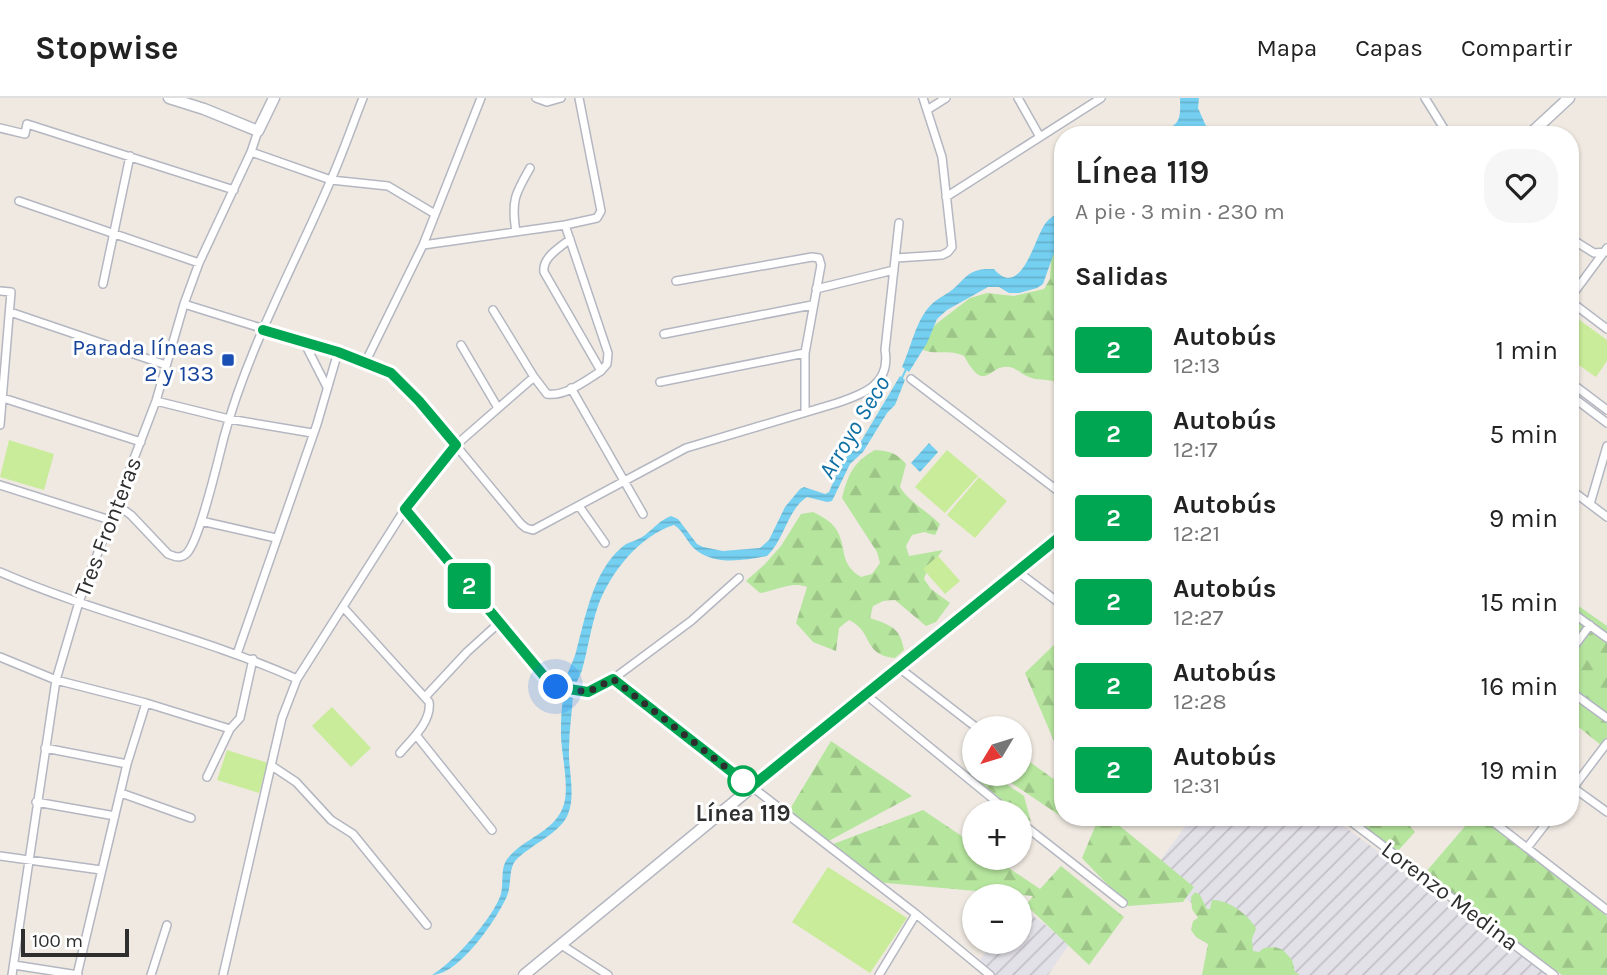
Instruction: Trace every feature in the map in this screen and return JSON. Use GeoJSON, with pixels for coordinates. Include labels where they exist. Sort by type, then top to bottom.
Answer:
{"type":"FeatureCollection","features":[{"type":"Feature","properties":{"kind":"street"},"geometry":{"type":"LineString","coordinates":[[169,98],[258,131]]}},
{"type":"Feature","properties":{"kind":"street","name":"Tres Fronteras"},"geometry":{"type":"LineString","coordinates":[[12,975],[56,680],[79,602],[156,401],[199,262],[274,98]]}},
{"type":"Feature","properties":{"kind":"street"},"geometry":{"type":"LineString","coordinates":[[117,505],[131,515],[168,554],[175,558],[188,552],[201,521],[229,419],[263,330],[331,180],[363,98]]}},
{"type":"Feature","properties":{"kind":"street"},"geometry":{"type":"LineString","coordinates":[[365,363],[423,245],[481,98]]}},
{"type":"Feature","properties":{"kind":"street"},"geometry":{"type":"LineString","coordinates":[[536,98],[547,102],[561,98]]}},
{"type":"Feature","properties":{"kind":"street"},"geometry":{"type":"LineString","coordinates":[[423,245],[597,218],[601,211],[579,98]]}},
{"type":"Feature","properties":{"kind":"street"},"geometry":{"type":"LineString","coordinates":[[896,258],[942,255],[952,247],[942,156],[923,98]]}},
{"type":"Feature","properties":{"kind":"street"},"geometry":{"type":"LineString","coordinates":[[927,110],[946,98]]}},
{"type":"Feature","properties":{"kind":"street"},"geometry":{"type":"LineString","coordinates":[[1018,98],[1040,137]]}},
{"type":"Feature","properties":{"kind":"street"},"geometry":{"type":"LineString","coordinates":[[1057,126],[1101,98]]}},
{"type":"Feature","properties":{"kind":"street"},"geometry":{"type":"LineString","coordinates":[[1425,98],[1442,126]]}},
{"type":"Feature","properties":{"kind":"street"},"geometry":{"type":"LineString","coordinates":[[1539,126],[1569,98]]}},
{"type":"Feature","properties":{"kind":"street"},"geometry":{"type":"LineString","coordinates":[[0,128],[25,134],[27,124],[234,190]]}},
{"type":"Feature","properties":{"kind":"street"},"geometry":{"type":"LineString","coordinates":[[946,197],[1054,128]]}},
{"type":"Feature","properties":{"kind":"street"},"geometry":{"type":"LineString","coordinates":[[251,152],[331,180],[388,186],[435,214]]}},
{"type":"Feature","properties":{"kind":"street"},"geometry":{"type":"LineString","coordinates":[[103,284],[130,156]]}},
{"type":"Feature","properties":{"kind":"street"},"geometry":{"type":"LineString","coordinates":[[516,232],[512,208],[515,193],[530,168]]}},
{"type":"Feature","properties":{"kind":"street"},"geometry":{"type":"LineString","coordinates":[[19,201],[199,262]]}},
{"type":"Feature","properties":{"kind":"street"},"geometry":{"type":"LineString","coordinates":[[184,304],[338,352],[391,373],[419,401],[521,524],[533,530],[686,448],[859,396],[884,375],[887,364],[885,350],[899,223]]}},
{"type":"Feature","properties":{"kind":"street"},"geometry":{"type":"LineString","coordinates":[[494,310],[547,394],[556,394],[571,388],[607,365],[608,353],[565,225]]}},
{"type":"Feature","properties":{"kind":"street"},"geometry":{"type":"LineString","coordinates":[[570,239],[546,261],[544,272],[601,371]]}},
{"type":"Feature","properties":{"kind":"street"},"geometry":{"type":"LineString","coordinates":[[1579,244],[1594,253],[1606,251]]}},
{"type":"Feature","properties":{"kind":"street"},"geometry":{"type":"LineString","coordinates":[[1579,288],[1606,251]]}},
{"type":"Feature","properties":{"kind":"street"},"geometry":{"type":"LineString","coordinates":[[676,281],[819,258],[821,265],[805,354],[805,412]]}},
{"type":"Feature","properties":{"kind":"street"},"geometry":{"type":"LineString","coordinates":[[816,289],[894,270]]}},
{"type":"Feature","properties":{"kind":"street"},"geometry":{"type":"LineString","coordinates":[[0,291],[11,292],[0,425]]}},
{"type":"Feature","properties":{"kind":"street"},"geometry":{"type":"LineString","coordinates":[[664,334],[813,305]]}},
{"type":"Feature","properties":{"kind":"street"},"geometry":{"type":"LineString","coordinates":[[1579,307],[1607,329]]}},
{"type":"Feature","properties":{"kind":"street"},"geometry":{"type":"LineString","coordinates":[[10,312],[166,365]]}},
{"type":"Feature","properties":{"kind":"street"},"geometry":{"type":"LineString","coordinates":[[304,342],[327,388]]}},
{"type":"Feature","properties":{"kind":"street"},"geometry":{"type":"LineString","coordinates":[[461,345],[498,408]]}},
{"type":"Feature","properties":{"kind":"street"},"geometry":{"type":"LineString","coordinates":[[237,654],[338,352]]}},
{"type":"Feature","properties":{"kind":"street"},"geometry":{"type":"LineString","coordinates":[[660,382],[805,354]]}},
{"type":"Feature","properties":{"kind":"street"},"geometry":{"type":"LineString","coordinates":[[223,975],[282,718],[297,679],[405,509],[456,445],[534,377]]}},
{"type":"Feature","properties":{"kind":"street"},"geometry":{"type":"LineString","coordinates":[[911,379],[1054,488]]}},
{"type":"Feature","properties":{"kind":"street"},"geometry":{"type":"LineString","coordinates":[[571,388],[643,514]]}},
{"type":"Feature","properties":{"kind":"street"},"geometry":{"type":"LineString","coordinates":[[1579,389],[1607,410]]}},
{"type":"Feature","properties":{"kind":"street"},"geometry":{"type":"LineString","coordinates":[[3,398],[141,442]]}},
{"type":"Feature","properties":{"kind":"street"},"geometry":{"type":"LineString","coordinates":[[156,401],[229,419],[312,433]]}},
{"type":"Feature","properties":{"kind":"street"},"geometry":{"type":"LineString","coordinates":[[1579,402],[1607,423]]}},
{"type":"Feature","properties":{"kind":"street"},"geometry":{"type":"LineString","coordinates":[[1590,504],[1607,446]]}},
{"type":"Feature","properties":{"kind":"street"},"geometry":{"type":"LineString","coordinates":[[0,485],[110,520]]}},
{"type":"Feature","properties":{"kind":"street"},"geometry":{"type":"LineString","coordinates":[[1579,496],[1607,517]]}},
{"type":"Feature","properties":{"kind":"street"},"geometry":{"type":"LineString","coordinates":[[579,506],[605,543]]}},
{"type":"Feature","properties":{"kind":"street"},"geometry":{"type":"LineString","coordinates":[[405,509],[549,682],[556,687],[588,692],[613,679],[691,621],[739,578]]}},
{"type":"Feature","properties":{"kind":"street"},"geometry":{"type":"LineString","coordinates":[[201,521],[276,537]]}},
{"type":"Feature","properties":{"kind":"street"},"geometry":{"type":"LineString","coordinates":[[524,975],[1054,541]]}},
{"type":"Feature","properties":{"kind":"street"},"geometry":{"type":"LineString","coordinates":[[1017,571],[1054,599]]}},
{"type":"Feature","properties":{"kind":"street"},"geometry":{"type":"LineString","coordinates":[[0,572],[79,602],[253,659],[297,679]]}},
{"type":"Feature","properties":{"kind":"street"},"geometry":{"type":"LineString","coordinates":[[342,607],[426,696],[430,712],[416,735],[400,753]]}},
{"type":"Feature","properties":{"kind":"street"},"geometry":{"type":"LineString","coordinates":[[1579,617],[1607,638]]}},
{"type":"Feature","properties":{"kind":"street"},"geometry":{"type":"LineString","coordinates":[[426,696],[467,652],[500,622]]}},
{"type":"Feature","properties":{"kind":"street"},"geometry":{"type":"LineString","coordinates":[[1579,640],[1590,625]]}},
{"type":"Feature","properties":{"kind":"street"},"geometry":{"type":"LineString","coordinates":[[0,656],[56,680],[146,703],[230,729]]}},
{"type":"Feature","properties":{"kind":"street"},"geometry":{"type":"LineString","coordinates":[[207,777],[230,729],[240,718],[253,659]]}},
{"type":"Feature","properties":{"kind":"street"},"geometry":{"type":"LineString","coordinates":[[898,667],[962,716]]}},
{"type":"Feature","properties":{"kind":"street"},"geometry":{"type":"LineString","coordinates":[[613,679],[916,914],[990,975]]}},
{"type":"Feature","properties":{"kind":"street"},"geometry":{"type":"LineString","coordinates":[[865,694],[994,800]]}},
{"type":"Feature","properties":{"kind":"street"},"geometry":{"type":"LineString","coordinates":[[1579,698],[1607,718]]}},
{"type":"Feature","properties":{"kind":"street"},"geometry":{"type":"LineString","coordinates":[[14,965],[77,975],[127,764],[146,703]]}},
{"type":"Feature","properties":{"kind":"street"},"geometry":{"type":"LineString","coordinates":[[416,735],[492,830]]}},
{"type":"Feature","properties":{"kind":"street"},"geometry":{"type":"LineString","coordinates":[[1579,778],[1607,743]]}},
{"type":"Feature","properties":{"kind":"street"},"geometry":{"type":"LineString","coordinates":[[45,748],[127,764]]}},
{"type":"Feature","properties":{"kind":"street"},"geometry":{"type":"LineString","coordinates":[[272,766],[296,782],[331,820],[350,830],[427,925]]}},
{"type":"Feature","properties":{"kind":"street"},"geometry":{"type":"LineString","coordinates":[[121,793],[191,818]]}},
{"type":"Feature","properties":{"kind":"street"},"geometry":{"type":"LineString","coordinates":[[1579,793],[1607,812]]}},
{"type":"Feature","properties":{"kind":"street"},"geometry":{"type":"LineString","coordinates":[[36,802],[115,816]]}},
{"type":"Feature","properties":{"kind":"street","name":"Lorenzo Medina"},"geometry":{"type":"LineString","coordinates":[[1357,826],[1554,975]]}},
{"type":"Feature","properties":{"kind":"street"},"geometry":{"type":"LineString","coordinates":[[1499,826],[1607,910]]}},
{"type":"Feature","properties":{"kind":"street"},"geometry":{"type":"LineString","coordinates":[[1527,848],[1544,826]]}},
{"type":"Feature","properties":{"kind":"street"},"geometry":{"type":"LineString","coordinates":[[1032,831],[1123,903]]}},
{"type":"Feature","properties":{"kind":"street"},"geometry":{"type":"LineString","coordinates":[[0,856],[101,870]]}},
{"type":"Feature","properties":{"kind":"street"},"geometry":{"type":"LineString","coordinates":[[879,975],[916,914]]}},
{"type":"Feature","properties":{"kind":"street"},"geometry":{"type":"LineString","coordinates":[[151,975],[167,925]]}},
{"type":"Feature","properties":{"kind":"street"},"geometry":{"type":"LineString","coordinates":[[560,944],[608,975]]}},
{"type":"Feature","properties":{"kind":"shaded area"},"geometry":{"type":"Polygon","coordinates":[[[1185,826],[1343,826],[1548,975],[1283,975],[1152,872],[1185,826]]]}},
{"type":"Feature","properties":{"kind":"shaded area"},"geometry":{"type":"Polygon","coordinates":[[[1032,915],[1070,943],[1048,975],[994,975],[978,962],[984,954],[1032,954],[1032,915]]]}},
{"type":"Feature","properties":{"kind":"green space"},"geometry":{"type":"Polygon","coordinates":[[[1054,246],[1054,381],[1029,377],[1009,367],[1002,367],[982,376],[971,368],[964,356],[918,347],[936,324],[970,298],[987,293],[1014,296],[1044,289],[1050,279],[1054,246]]]}},
{"type":"Feature","properties":{"kind":"green space"},"geometry":{"type":"Polygon","coordinates":[[[1579,320],[1607,340],[1607,361],[1596,377],[1579,365],[1579,320]]]}},
{"type":"Feature","properties":{"kind":"green space"},"geometry":{"type":"Polygon","coordinates":[[[9,440],[54,454],[44,490],[0,477],[9,440]]]}},
{"type":"Feature","properties":{"kind":"green space"},"geometry":{"type":"Polygon","coordinates":[[[875,450],[892,453],[906,464],[900,487],[940,524],[935,535],[924,532],[912,535],[906,546],[909,556],[943,550],[928,568],[924,579],[931,589],[950,603],[936,622],[926,626],[895,600],[883,601],[873,606],[870,618],[893,628],[900,636],[904,650],[895,658],[877,652],[857,625],[849,620],[839,628],[836,651],[813,642],[796,623],[807,587],[789,586],[760,593],[746,581],[781,546],[801,514],[813,512],[829,521],[836,529],[846,561],[854,572],[861,577],[872,574],[880,563],[877,552],[842,498],[852,470],[861,459],[875,450]]]}},
{"type":"Feature","properties":{"kind":"green space"},"geometry":{"type":"Polygon","coordinates":[[[947,450],[978,476],[945,513],[915,487],[947,450]]]}},
{"type":"Feature","properties":{"kind":"green space"},"geometry":{"type":"Polygon","coordinates":[[[979,477],[1007,501],[975,538],[947,515],[979,477]]]}},
{"type":"Feature","properties":{"kind":"green space"},"geometry":{"type":"Polygon","coordinates":[[[938,556],[960,581],[945,594],[923,569],[938,556]]]}},
{"type":"Feature","properties":{"kind":"green space"},"geometry":{"type":"Polygon","coordinates":[[[1579,606],[1607,626],[1607,750],[1579,727],[1579,606]]]}},
{"type":"Feature","properties":{"kind":"green space"},"geometry":{"type":"Polygon","coordinates":[[[1054,645],[1054,741],[1025,673],[1054,645]]]}},
{"type":"Feature","properties":{"kind":"green space"},"geometry":{"type":"Polygon","coordinates":[[[332,707],[371,748],[351,767],[312,726],[332,707]]]}},
{"type":"Feature","properties":{"kind":"green space"},"geometry":{"type":"Polygon","coordinates":[[[831,741],[912,796],[825,843],[787,814],[831,741]]]}},
{"type":"Feature","properties":{"kind":"green space"},"geometry":{"type":"Polygon","coordinates":[[[227,750],[268,763],[259,793],[217,780],[227,750]]]}},
{"type":"Feature","properties":{"kind":"green space"},"geometry":{"type":"Polygon","coordinates":[[[1032,764],[1054,779],[1054,812],[1016,786],[1032,786],[1032,764]]]}},
{"type":"Feature","properties":{"kind":"green space"},"geometry":{"type":"Polygon","coordinates":[[[983,786],[1009,786],[1024,796],[1025,800],[1001,800],[983,786]]]}},
{"type":"Feature","properties":{"kind":"green space"},"geometry":{"type":"Polygon","coordinates":[[[923,810],[962,836],[962,870],[1012,870],[1040,889],[1061,866],[1124,917],[1089,965],[1032,911],[1032,884],[962,884],[962,890],[875,882],[828,846],[923,810]]]}},
{"type":"Feature","properties":{"kind":"green space"},"geometry":{"type":"Polygon","coordinates":[[[1095,826],[1120,826],[1194,887],[1183,902],[1128,906],[1082,858],[1095,826]]]}},
{"type":"Feature","properties":{"kind":"green space"},"geometry":{"type":"Polygon","coordinates":[[[1364,826],[1410,826],[1415,832],[1397,852],[1364,826]]]}},
{"type":"Feature","properties":{"kind":"green space"},"geometry":{"type":"Polygon","coordinates":[[[1465,826],[1492,826],[1607,916],[1607,975],[1562,975],[1425,873],[1465,826]]]}},
{"type":"Feature","properties":{"kind":"green space"},"geometry":{"type":"Polygon","coordinates":[[[828,867],[907,918],[870,973],[792,922],[828,867]]]}},
{"type":"Feature","properties":{"kind":"green space"},"geometry":{"type":"Polygon","coordinates":[[[1195,892],[1200,895],[1207,909],[1210,909],[1212,900],[1218,900],[1243,913],[1256,928],[1252,939],[1253,951],[1275,947],[1283,950],[1292,960],[1295,972],[1300,975],[1202,975],[1208,944],[1196,937],[1191,930],[1193,921],[1198,918],[1192,909],[1191,897],[1195,892]]]}},
{"type":"Feature","properties":{"kind":"water"},"geometry":{"type":"Polygon","coordinates":[[[1180,98],[1199,98],[1198,108],[1206,126],[1172,126],[1180,114],[1180,98]]]}},
{"type":"Feature","properties":{"kind":"water"},"geometry":{"type":"Polygon","coordinates":[[[1054,216],[1054,253],[1043,284],[1019,293],[988,287],[947,310],[937,319],[927,343],[909,372],[902,367],[920,320],[932,304],[974,272],[994,269],[1004,277],[1012,277],[1019,272],[1054,216]]]}},
{"type":"Feature","properties":{"kind":"water"},"geometry":{"type":"Polygon","coordinates":[[[900,376],[905,380],[895,405],[887,413],[863,452],[850,464],[832,501],[807,497],[795,509],[767,556],[731,560],[712,558],[696,550],[674,525],[649,538],[627,557],[603,593],[576,685],[565,683],[597,583],[611,558],[621,548],[671,516],[678,519],[697,544],[703,547],[723,551],[760,548],[769,540],[785,507],[800,489],[804,487],[825,494],[829,492],[842,462],[860,443],[900,376]]]}},
{"type":"Feature","properties":{"kind":"water"},"geometry":{"type":"Polygon","coordinates":[[[929,443],[938,452],[920,472],[911,463],[929,443]]]}},
{"type":"Feature","properties":{"kind":"water"},"geometry":{"type":"Polygon","coordinates":[[[564,694],[573,695],[569,749],[572,790],[568,814],[559,827],[516,860],[507,896],[476,944],[454,966],[443,973],[432,975],[461,950],[490,915],[501,894],[503,870],[508,858],[552,823],[563,807],[566,783],[561,726],[564,694]]]}},
{"type":"Feature","properties":{"kind":"waterway","name":"Arroyo Seco"},"geometry":{"type":"LineString","coordinates":[[902,378],[907,367]]}},
{"type":"Feature","properties":{"kind":"bus line","name":"2"},"geometry":{"type":"LineString","coordinates":[[263,330],[338,352],[391,373],[456,445],[405,509],[549,682],[556,687],[588,692],[613,679],[751,787],[1054,541]]}},
{"type":"Feature","properties":{"kind":"place","name":"Parada líneas 2 y 133"},"geometry":{"type":"Point","coordinates":[228,360]}},
{"type":"Feature","properties":{"kind":"place","name":"Línea 119"},"geometry":{"type":"Point","coordinates":[743,781]}},
{"type":"Feature","properties":{"kind":"route"},"geometry":{"type":"LineString","coordinates":[[556,687],[588,692],[613,679],[751,787],[743,781]]}}]}
